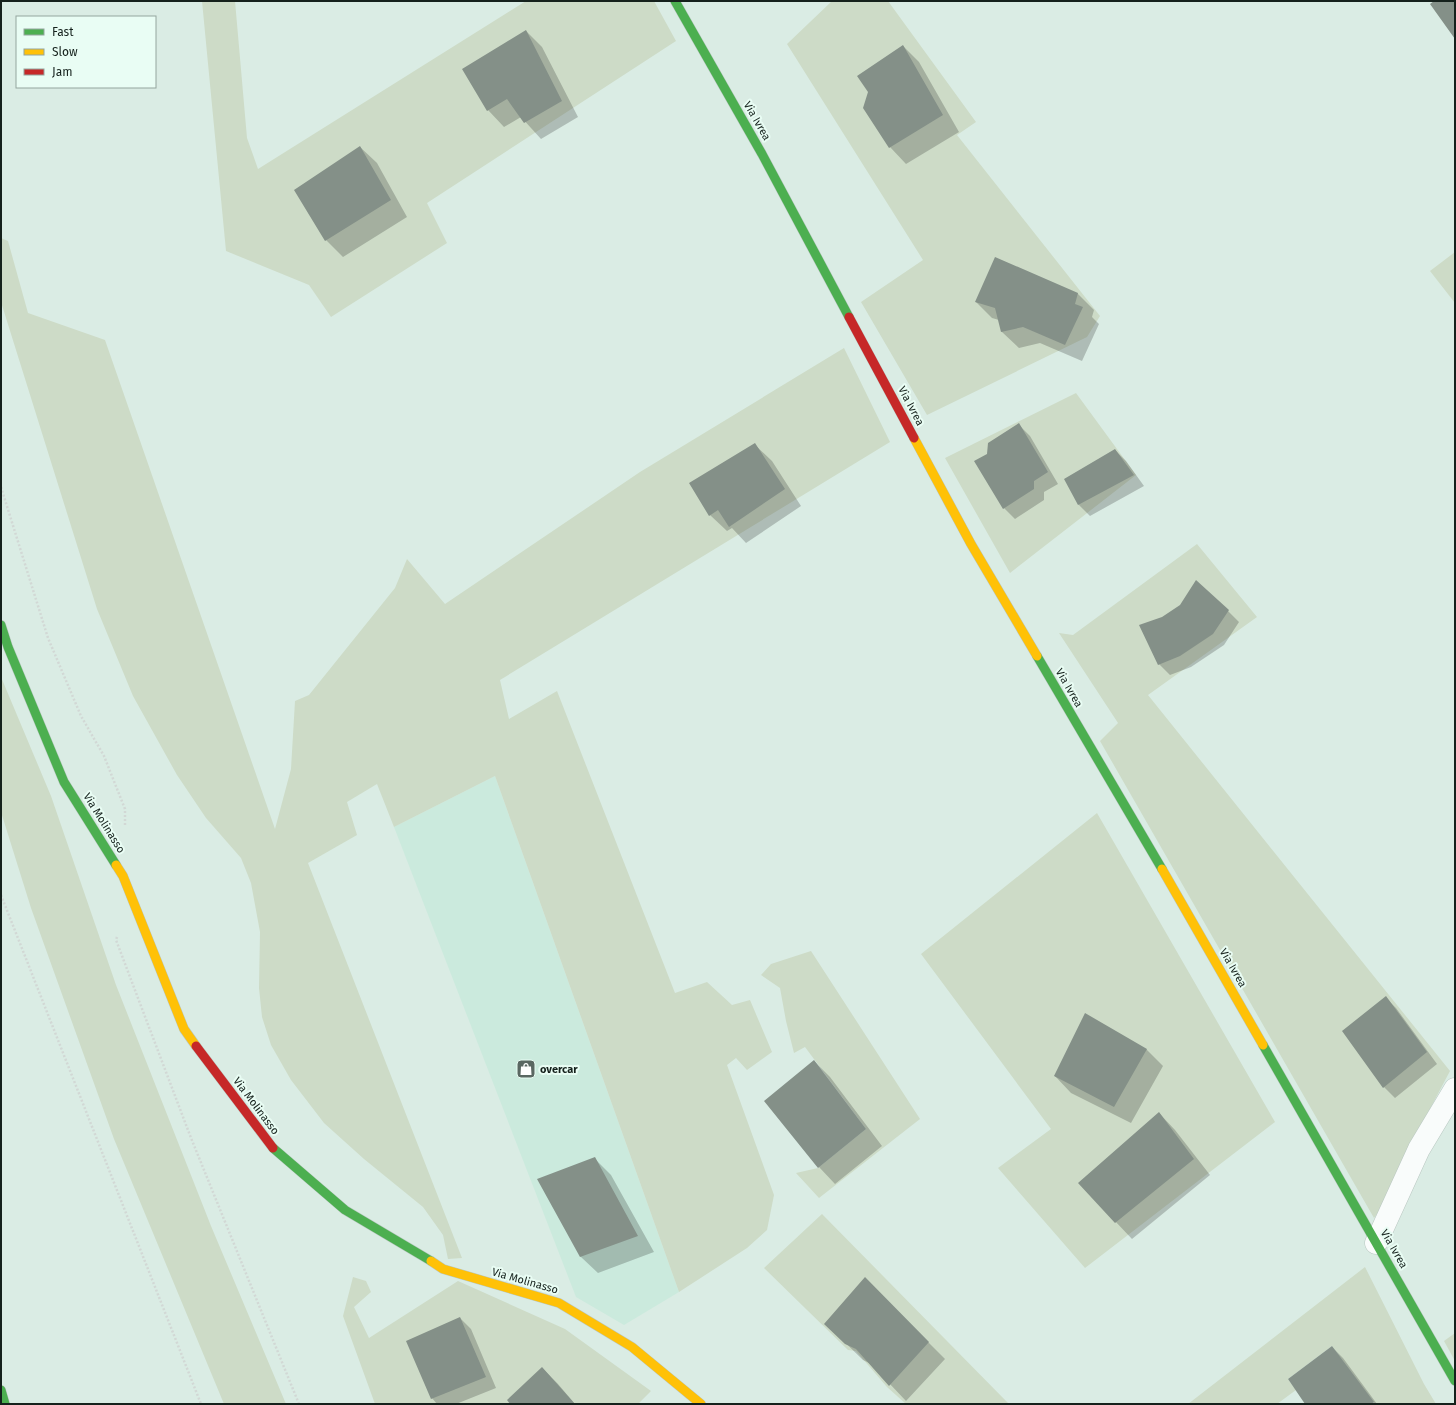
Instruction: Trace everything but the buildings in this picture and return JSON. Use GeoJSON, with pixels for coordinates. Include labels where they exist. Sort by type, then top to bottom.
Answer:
{"type":"FeatureCollection","features":[{"type":"Feature","properties":{"kind":"street","name":"Via Ivrea"},"geometry":{"type":"LineString","coordinates":[[675,1],[762,154],[971,544],[1189,915],[1455,1381]]}},
{"type":"Feature","properties":{"kind":"street","name":"Via Molinasso"},"geometry":{"type":"LineString","coordinates":[[1,625],[8,647],[64,782],[123,876],[184,1029],[271,1146],[344,1210],[443,1269],[558,1303],[632,1347],[701,1404]]}},
{"type":"Feature","properties":{"kind":"street"},"geometry":{"type":"LineString","coordinates":[[1376,1243],[1419,1149],[1455,1089]]}},
{"type":"Feature","properties":{"kind":"street"},"geometry":{"type":"LineString","coordinates":[[1,1390],[5,1404]]}},
{"type":"Feature","properties":{"kind":"path"},"geometry":{"type":"LineString","coordinates":[[1,895],[201,1404]]}},
{"type":"Feature","properties":{"kind":"shaded area"},"geometry":{"type":"Polygon","coordinates":[[[202,1],[235,1],[247,138],[258,169],[526,1],[654,1],[676,41],[427,203],[447,243],[331,317],[309,285],[226,251],[202,1]]]}},
{"type":"Feature","properties":{"kind":"shaded area"},"geometry":{"type":"Polygon","coordinates":[[[832,1],[888,1],[976,122],[957,135],[1100,316],[1087,337],[927,415],[861,302],[923,260],[787,44],[832,1]]]}},
{"type":"Feature","properties":{"kind":"shaded area"},"geometry":{"type":"Polygon","coordinates":[[[1,238],[8,241],[28,313],[105,340],[275,829],[291,769],[295,701],[309,695],[395,588],[407,559],[445,604],[640,472],[844,348],[890,442],[500,680],[509,719],[557,691],[675,993],[707,982],[732,1005],[750,1000],[772,1052],[747,1070],[736,1058],[727,1065],[774,1195],[767,1230],[747,1248],[679,1292],[495,776],[394,827],[377,784],[347,802],[357,835],[308,863],[462,1258],[448,1259],[443,1235],[423,1207],[364,1159],[324,1123],[291,1080],[271,1045],[262,1017],[259,988],[260,932],[251,883],[241,858],[206,818],[177,775],[133,696],[97,609],[1,302],[1,238]]]}},
{"type":"Feature","properties":{"kind":"shaded area"},"geometry":{"type":"Polygon","coordinates":[[[1455,252],[1455,303],[1430,271],[1455,252]]]}},
{"type":"Feature","properties":{"kind":"shaded area"},"geometry":{"type":"Polygon","coordinates":[[[1076,393],[1136,475],[1010,573],[945,458],[1076,393]]]}},
{"type":"Feature","properties":{"kind":"shaded area"},"geometry":{"type":"Polygon","coordinates":[[[1197,544],[1257,617],[1148,695],[1450,1071],[1414,1139],[1391,1195],[1374,1218],[1100,741],[1118,723],[1059,633],[1073,635],[1197,544]]]}},
{"type":"Feature","properties":{"kind":"shaded area"},"geometry":{"type":"Polygon","coordinates":[[[1,677],[51,796],[116,985],[211,1226],[286,1404],[224,1404],[114,1139],[31,908],[1,812],[1,677]]]}},
{"type":"Feature","properties":{"kind":"shaded area"},"geometry":{"type":"Polygon","coordinates":[[[495,776],[679,1292],[624,1325],[576,1297],[394,827],[495,776]]]}},
{"type":"Feature","properties":{"kind":"shaded area"},"geometry":{"type":"Polygon","coordinates":[[[1097,813],[1275,1122],[1085,1268],[998,1168],[1051,1129],[921,954],[1097,813]]]}},
{"type":"Feature","properties":{"kind":"shaded area"},"geometry":{"type":"Polygon","coordinates":[[[811,951],[920,1119],[819,1198],[796,1173],[818,1168],[866,1129],[805,1047],[794,1053],[780,988],[761,975],[771,964],[811,951]]]}},
{"type":"Feature","properties":{"kind":"shaded area"},"geometry":{"type":"Polygon","coordinates":[[[822,1214],[1009,1404],[906,1404],[887,1387],[856,1351],[848,1350],[764,1268],[822,1214]]]}},
{"type":"Feature","properties":{"kind":"shaded area"},"geometry":{"type":"Polygon","coordinates":[[[1365,1267],[1424,1384],[1436,1404],[1375,1404],[1332,1346],[1288,1379],[1296,1390],[1277,1404],[1188,1404],[1365,1267]]]}},
{"type":"Feature","properties":{"kind":"shaded area"},"geometry":{"type":"Polygon","coordinates":[[[353,1277],[366,1281],[371,1292],[354,1307],[369,1338],[458,1281],[565,1329],[651,1391],[638,1404],[375,1404],[343,1316],[353,1277]]]}},
{"type":"Feature","properties":{"kind":"shaded area"},"geometry":{"type":"Polygon","coordinates":[[[1455,1333],[1455,1361],[1444,1341],[1455,1333]]]}},
{"type":"Feature","properties":{"kind":"traffic: fast"},"geometry":{"type":"LineString","coordinates":[[675,1],[762,154],[849,317]]}},
{"type":"Feature","properties":{"kind":"traffic: fast"},"geometry":{"type":"LineString","coordinates":[[1,625],[8,647],[64,782],[116,865]]}},
{"type":"Feature","properties":{"kind":"traffic: fast"},"geometry":{"type":"LineString","coordinates":[[1037,656],[1162,869]]}},
{"type":"Feature","properties":{"kind":"traffic: fast"},"geometry":{"type":"LineString","coordinates":[[1263,1045],[1455,1381]]}},
{"type":"Feature","properties":{"kind":"traffic: fast"},"geometry":{"type":"LineString","coordinates":[[273,1148],[345,1210],[431,1261]]}},
{"type":"Feature","properties":{"kind":"traffic: fast"},"geometry":{"type":"LineString","coordinates":[[1,1390],[5,1404]]}},
{"type":"Feature","properties":{"kind":"traffic: slow"},"geometry":{"type":"LineString","coordinates":[[914,438],[971,544],[1037,656]]}},
{"type":"Feature","properties":{"kind":"traffic: slow"},"geometry":{"type":"LineString","coordinates":[[116,865],[123,876],[184,1029],[196,1046]]}},
{"type":"Feature","properties":{"kind":"traffic: slow"},"geometry":{"type":"LineString","coordinates":[[1162,869],[1263,1045]]}},
{"type":"Feature","properties":{"kind":"traffic: slow"},"geometry":{"type":"LineString","coordinates":[[431,1261],[443,1269],[559,1303],[632,1347],[701,1404]]}},
{"type":"Feature","properties":{"kind":"traffic: jam"},"geometry":{"type":"LineString","coordinates":[[849,317],[914,438]]}},
{"type":"Feature","properties":{"kind":"traffic: jam"},"geometry":{"type":"LineString","coordinates":[[196,1046],[273,1148]]}},
{"type":"Feature","properties":{"kind":"place","name":"overcar"},"geometry":{"type":"Point","coordinates":[526,1069]}}]}
